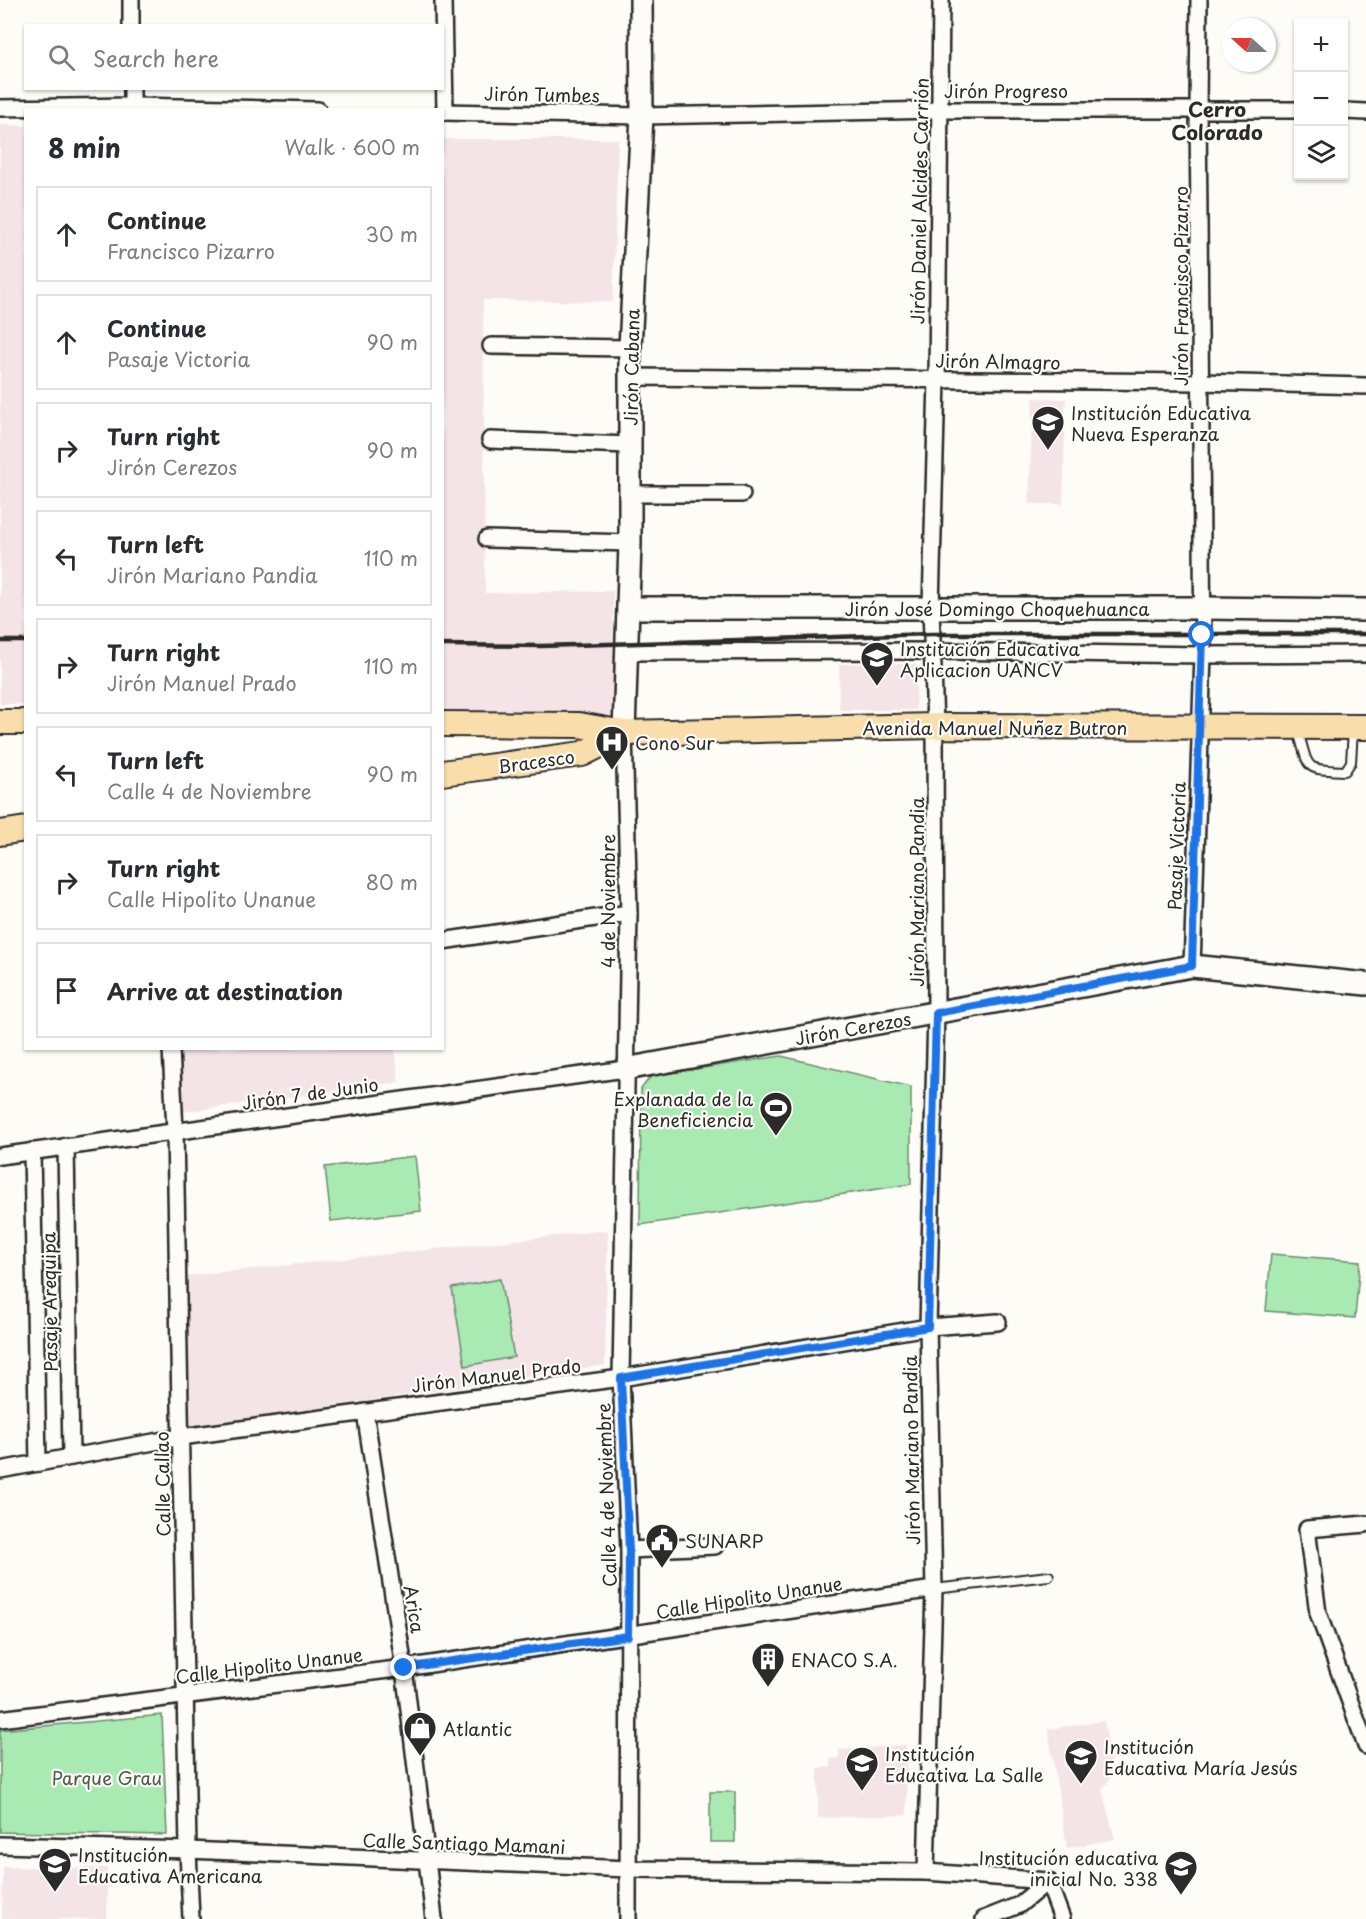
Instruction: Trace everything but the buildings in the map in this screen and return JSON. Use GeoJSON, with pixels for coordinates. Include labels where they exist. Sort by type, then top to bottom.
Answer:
{"type":"FeatureCollection","features":[{"type":"Feature","properties":{"kind":"main road"},"geometry":{"type":"LineString","coordinates":[[0,722],[24,722]]}},
{"type":"Feature","properties":{"kind":"main road"},"geometry":{"type":"LineString","coordinates":[[444,724],[579,725],[624,733]]}},
{"type":"Feature","properties":{"kind":"main road","name":"Avenida Manuel Nuñez Butron"},"geometry":{"type":"LineString","coordinates":[[624,733],[935,726],[1360,727]]}},
{"type":"Feature","properties":{"kind":"main road","name":"Bracesco"},"geometry":{"type":"LineString","coordinates":[[444,773],[582,754],[624,733]]}},
{"type":"Feature","properties":{"kind":"main road"},"geometry":{"type":"LineString","coordinates":[[0,833],[24,829]]}},
{"type":"Feature","properties":{"kind":"street"},"geometry":{"type":"LineString","coordinates":[[131,0],[131,24]]}},
{"type":"Feature","properties":{"kind":"street"},"geometry":{"type":"LineString","coordinates":[[443,0],[443,24]]}},
{"type":"Feature","properties":{"kind":"street","name":"Jirón Cabana"},"geometry":{"type":"LineString","coordinates":[[624,733],[630,543],[630,348],[642,116],[641,0]]}},
{"type":"Feature","properties":{"kind":"street","name":"Jirón Daniel Alcides Carrión"},"geometry":{"type":"LineString","coordinates":[[935,726],[931,608],[937,379],[941,0]]}},
{"type":"Feature","properties":{"kind":"street","name":"Jirón Francisco Pizarro"},"geometry":{"type":"LineString","coordinates":[[1199,0],[1203,655]]}},
{"type":"Feature","properties":{"kind":"street"},"geometry":{"type":"LineString","coordinates":[[132,90],[132,106]]}},
{"type":"Feature","properties":{"kind":"street"},"geometry":{"type":"LineString","coordinates":[[444,90],[444,108]]}},
{"type":"Feature","properties":{"kind":"street"},"geometry":{"type":"LineString","coordinates":[[0,108],[132,106],[225,108]]}},
{"type":"Feature","properties":{"kind":"street","name":"Jirón Progreso"},"geometry":{"type":"LineString","coordinates":[[642,116],[939,110],[1294,110]]}},
{"type":"Feature","properties":{"kind":"street"},"geometry":{"type":"LineString","coordinates":[[1348,111],[1366,111]]}},
{"type":"Feature","properties":{"kind":"street","name":"Jirón Tumbes"},"geometry":{"type":"LineString","coordinates":[[444,112],[642,116]]}},
{"type":"Feature","properties":{"kind":"street"},"geometry":{"type":"LineString","coordinates":[[491,345],[630,348]]}},
{"type":"Feature","properties":{"kind":"street","name":"Jirón Almagro"},"geometry":{"type":"LineString","coordinates":[[630,377],[1200,382],[1366,386]]}},
{"type":"Feature","properties":{"kind":"street"},"geometry":{"type":"LineString","coordinates":[[490,441],[630,445]]}},
{"type":"Feature","properties":{"kind":"street"},"geometry":{"type":"LineString","coordinates":[[630,494],[742,494]]}},
{"type":"Feature","properties":{"kind":"street"},"geometry":{"type":"LineString","coordinates":[[487,539],[630,543]]}},
{"type":"Feature","properties":{"kind":"street","name":"Jirón José Domingo Choquehuanca"},"geometry":{"type":"LineString","coordinates":[[628,608],[1366,610]]}},
{"type":"Feature","properties":{"kind":"street"},"geometry":{"type":"LineString","coordinates":[[626,652],[932,651],[1203,655],[1366,654]]}},
{"type":"Feature","properties":{"kind":"street","name":"Pasaje Victoria"},"geometry":{"type":"LineString","coordinates":[[1192,966],[1203,655]]}},
{"type":"Feature","properties":{"kind":"street","name":"Jirón Mariano Pandia"},"geometry":{"type":"LineString","coordinates":[[926,1872],[934,1589],[928,1327],[936,1013],[935,726]]}},
{"type":"Feature","properties":{"kind":"street","name":"4 de Noviembre"},"geometry":{"type":"LineString","coordinates":[[624,733],[628,913],[625,1069]]}},
{"type":"Feature","properties":{"kind":"street"},"geometry":{"type":"LineString","coordinates":[[444,941],[628,913]]}},
{"type":"Feature","properties":{"kind":"street","name":"Jirón Cerezos"},"geometry":{"type":"LineString","coordinates":[[625,1069],[1192,966],[1366,984]]}},
{"type":"Feature","properties":{"kind":"street","name":"Calle Callao"},"geometry":{"type":"LineString","coordinates":[[171,1050],[175,1131],[191,1919]]}},
{"type":"Feature","properties":{"kind":"street","name":"Jirón 7 de Junio"},"geometry":{"type":"LineString","coordinates":[[0,1156],[625,1069]]}},
{"type":"Feature","properties":{"kind":"street","name":"Calle 4 de Noviembre"},"geometry":{"type":"LineString","coordinates":[[625,1069],[621,1378],[629,1551],[628,1919]]}},
{"type":"Feature","properties":{"kind":"street","name":"Pasaje Arequipa"},"geometry":{"type":"LineString","coordinates":[[66,1146],[71,1457]]}},
{"type":"Feature","properties":{"kind":"street","name":"Pasaje Arequipa"},"geometry":{"type":"LineString","coordinates":[[32,1151],[38,1463]]}},
{"type":"Feature","properties":{"kind":"street","name":"Jirón Manuel Prado"},"geometry":{"type":"LineString","coordinates":[[0,1470],[181,1437],[621,1378],[928,1327],[998,1322]]}},
{"type":"Feature","properties":{"kind":"street","name":"Arica"},"geometry":{"type":"LineString","coordinates":[[365,1412],[404,1668],[434,1919]]}},
{"type":"Feature","properties":{"kind":"street"},"geometry":{"type":"LineString","coordinates":[[1366,1524],[1307,1529],[1318,1613],[1366,1746]]}},
{"type":"Feature","properties":{"kind":"street"},"geometry":{"type":"LineString","coordinates":[[629,1551],[716,1546]]}},
{"type":"Feature","properties":{"kind":"street","name":"Calle Hipolito Unanue"},"geometry":{"type":"LineString","coordinates":[[0,1719],[404,1668],[934,1589]]}},
{"type":"Feature","properties":{"kind":"street","name":"Calle Santiago Mamani"},"geometry":{"type":"LineString","coordinates":[[0,1845],[188,1850],[628,1869],[926,1872]]}},
{"type":"Feature","properties":{"kind":"street"},"geometry":{"type":"LineString","coordinates":[[926,1872],[1048,1881]]}},
{"type":"Feature","properties":{"kind":"street"},"geometry":{"type":"LineString","coordinates":[[984,1919],[1019,1905],[1048,1881]]}},
{"type":"Feature","properties":{"kind":"street"},"geometry":{"type":"LineString","coordinates":[[1048,1881],[1062,1919]]}},
{"type":"Feature","properties":{"kind":"lane"},"geometry":{"type":"LineString","coordinates":[[1297,727],[1308,764],[1317,770],[1345,771],[1351,762],[1360,727]]}},
{"type":"Feature","properties":{"kind":"lane"},"geometry":{"type":"LineString","coordinates":[[934,1589],[1049,1576]]}},
{"type":"Feature","properties":{"kind":"shaded area"},"geometry":{"type":"Polygon","coordinates":[[[0,125],[24,126],[24,704],[0,704],[0,125]]]}},
{"type":"Feature","properties":{"kind":"shaded area"},"geometry":{"type":"Polygon","coordinates":[[[444,139],[618,139],[613,302],[483,300],[485,593],[613,591],[614,721],[444,715],[444,139]]]}},
{"type":"Feature","properties":{"kind":"shaded area","name":"Institución Educativa Nueva Esperanza"},"geometry":{"type":"Polygon","coordinates":[[[1033,398],[1066,399],[1063,504],[1029,504],[1033,398]]]}},
{"type":"Feature","properties":{"kind":"shaded area","name":"Institución Educativa Aplicacion UANCV"},"geometry":{"type":"Polygon","coordinates":[[[839,664],[916,664],[916,710],[839,710],[839,664]]]}},
{"type":"Feature","properties":{"kind":"shaded area"},"geometry":{"type":"Polygon","coordinates":[[[181,1050],[395,1050],[399,1082],[182,1112],[181,1050]]]}},
{"type":"Feature","properties":{"kind":"shaded area"},"geometry":{"type":"Polygon","coordinates":[[[608,1230],[605,1365],[189,1428],[178,1277],[608,1230]]]}},
{"type":"Feature","properties":{"kind":"shaded area","name":"Institución Educativa María Jesús"},"geometry":{"type":"Polygon","coordinates":[[[1104,1721],[1112,1766],[1109,1781],[1102,1789],[1115,1839],[1067,1848],[1048,1729],[1104,1721]]]}},
{"type":"Feature","properties":{"kind":"shaded area","name":"Institución Educativa La Salle"},"geometry":{"type":"Polygon","coordinates":[[[906,1745],[907,1815],[818,1818],[818,1768],[831,1767],[830,1759],[839,1758],[839,1750],[906,1745]]]}},
{"type":"Feature","properties":{"kind":"shaded area","name":"Institución Educativa Americana"},"geometry":{"type":"Polygon","coordinates":[[[3,1867],[107,1868],[107,1919],[2,1919],[3,1867]]]}},
{"type":"Feature","properties":{"kind":"green space","name":"Explanada de la Beneficiencia"},"geometry":{"type":"Polygon","coordinates":[[[781,1056],[911,1087],[911,1184],[640,1225],[641,1089],[651,1076],[781,1056]]]}},
{"type":"Feature","properties":{"kind":"green space"},"geometry":{"type":"Polygon","coordinates":[[[415,1156],[421,1211],[331,1221],[325,1167],[415,1156]]]}},
{"type":"Feature","properties":{"kind":"green space"},"geometry":{"type":"Polygon","coordinates":[[[1271,1254],[1360,1261],[1355,1318],[1266,1311],[1271,1254]]]}},
{"type":"Feature","properties":{"kind":"green space"},"geometry":{"type":"Polygon","coordinates":[[[500,1279],[514,1357],[465,1366],[452,1288],[500,1279]]]}},
{"type":"Feature","properties":{"kind":"green space","name":"Parque Grau"},"geometry":{"type":"Polygon","coordinates":[[[162,1715],[167,1835],[0,1832],[0,1730],[162,1715]]]}},
{"type":"Feature","properties":{"kind":"green space"},"geometry":{"type":"Polygon","coordinates":[[[710,1792],[735,1792],[735,1842],[710,1842],[710,1792]]]}},
{"type":"Feature","properties":{"kind":"railway"},"geometry":{"type":"LineString","coordinates":[[444,645],[542,646],[932,634],[1366,634]]}},
{"type":"Feature","properties":{"kind":"railway"},"geometry":{"type":"LineString","coordinates":[[0,641],[24,641]]}},
{"type":"Feature","properties":{"kind":"place","name":"Institución Educativa Nueva Esperanza"},"geometry":{"type":"Point","coordinates":[1048,451]}},
{"type":"Feature","properties":{"kind":"place","name":"Institución Educativa Aplicacion UANCV"},"geometry":{"type":"Point","coordinates":[877,687]}},
{"type":"Feature","properties":{"kind":"place","name":"Cono Sur"},"geometry":{"type":"Point","coordinates":[612,771]}},
{"type":"Feature","properties":{"kind":"place","name":"Explanada de la Beneficiencia"},"geometry":{"type":"Point","coordinates":[776,1137]}},
{"type":"Feature","properties":{"kind":"place","name":"SUNARP"},"geometry":{"type":"Point","coordinates":[662,1569]}},
{"type":"Feature","properties":{"kind":"place","name":"ENACO S.A."},"geometry":{"type":"Point","coordinates":[768,1688]}},
{"type":"Feature","properties":{"kind":"place","name":"Atlantic"},"geometry":{"type":"Point","coordinates":[420,1757]}},
{"type":"Feature","properties":{"kind":"place","name":"Institución Educativa María Jesús"},"geometry":{"type":"Point","coordinates":[1081,1785]}},
{"type":"Feature","properties":{"kind":"place","name":"Institución Educativa La Salle"},"geometry":{"type":"Point","coordinates":[862,1792]}},
{"type":"Feature","properties":{"kind":"place","name":"Institución Educativa Americana"},"geometry":{"type":"Point","coordinates":[55,1893]}},
{"type":"Feature","properties":{"kind":"place","name":"Institución educativa inicial No. 338"},"geometry":{"type":"Point","coordinates":[1181,1896]}},
{"type":"Feature","properties":{"kind":"district","name":"Cerro Colorado"},"geometry":{"type":"Point","coordinates":[1217,120]}},
{"type":"Feature","properties":{"kind":"route"},"geometry":{"type":"LineString","coordinates":[[404,1668],[628,1636],[629,1551],[621,1378],[928,1327],[936,1013],[1192,966],[1202,635]]}}]}
